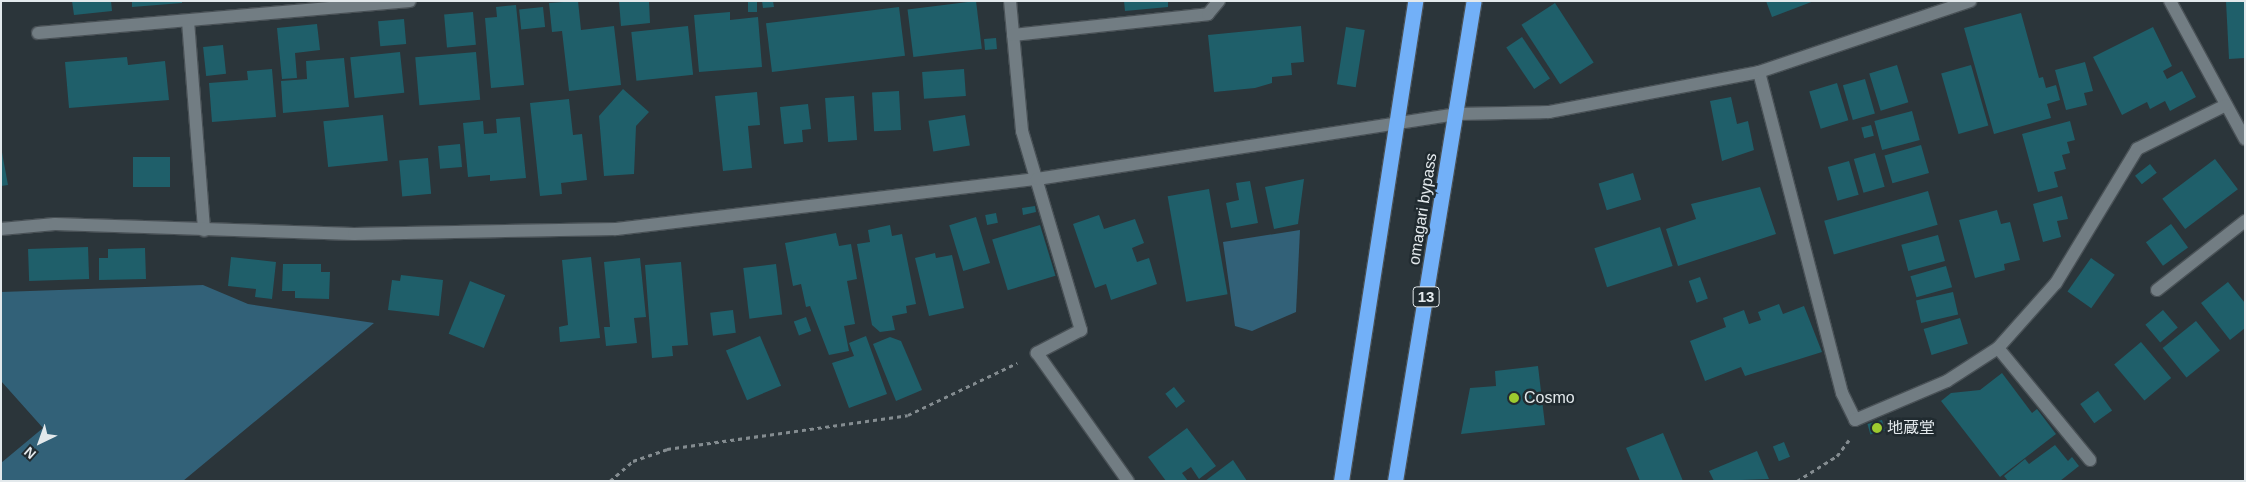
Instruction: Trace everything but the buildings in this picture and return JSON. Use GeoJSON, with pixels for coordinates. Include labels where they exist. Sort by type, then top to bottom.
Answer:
{"type":"FeatureCollection","features":[{"type":"Feature","properties":{"kind":"highway"},"geometry":{"type":"LineString","coordinates":[[1342,481],[1415,1]]}},
{"type":"Feature","properties":{"kind":"highway","name":"omagari bypass"},"geometry":{"type":"LineString","coordinates":[[1395,481],[1474,1]]}},
{"type":"Feature","properties":{"kind":"street"},"geometry":{"type":"LineString","coordinates":[[38,32],[410,1]]}},
{"type":"Feature","properties":{"kind":"street"},"geometry":{"type":"LineString","coordinates":[[1010,1],[1022,131],[1081,330],[1038,353],[1128,481]]}},
{"type":"Feature","properties":{"kind":"street"},"geometry":{"type":"LineString","coordinates":[[1013,35],[1208,14],[1219,1]]}},
{"type":"Feature","properties":{"kind":"street"},"geometry":{"type":"LineString","coordinates":[[1,229],[55,224],[354,234],[616,229],[1037,179],[1456,114],[1549,112],[1759,72],[1970,1]]}},
{"type":"Feature","properties":{"kind":"street"},"geometry":{"type":"LineString","coordinates":[[2170,1],[2245,139]]}},
{"type":"Feature","properties":{"kind":"street"},"geometry":{"type":"LineString","coordinates":[[188,20],[204,230]]}},
{"type":"Feature","properties":{"kind":"street"},"geometry":{"type":"LineString","coordinates":[[1759,72],[1842,393],[1855,420],[1947,382],[1998,348],[2056,283],[2137,149],[2226,105]]}},
{"type":"Feature","properties":{"kind":"street"},"geometry":{"type":"LineString","coordinates":[[2157,290],[2245,221]]}},
{"type":"Feature","properties":{"kind":"street"},"geometry":{"type":"LineString","coordinates":[[1998,348],[2090,460]]}},
{"type":"Feature","properties":{"kind":"path"},"geometry":{"type":"LineString","coordinates":[[610,481],[633,461],[667,449],[908,415],[1038,353]]}},
{"type":"Feature","properties":{"kind":"path"},"geometry":{"type":"LineString","coordinates":[[1797,481],[1838,456],[1848,445],[1855,420]]}},
{"type":"Feature","properties":{"kind":"shaded area"},"geometry":{"type":"Polygon","coordinates":[[[1300,230],[1296,312],[1252,331],[1235,326],[1223,242],[1300,230]]]}},
{"type":"Feature","properties":{"kind":"shaded area"},"geometry":{"type":"Polygon","coordinates":[[[203,285],[248,304],[374,323],[183,481],[1,481],[1,463],[43,428],[1,381],[1,292],[203,285]]]}},
{"type":"Feature","properties":{"kind":"place","name":"Cosmo"},"geometry":{"type":"Point","coordinates":[1514,398]}},
{"type":"Feature","properties":{"kind":"place","name":"地蔵堂"},"geometry":{"type":"Point","coordinates":[1877,428]}}]}
